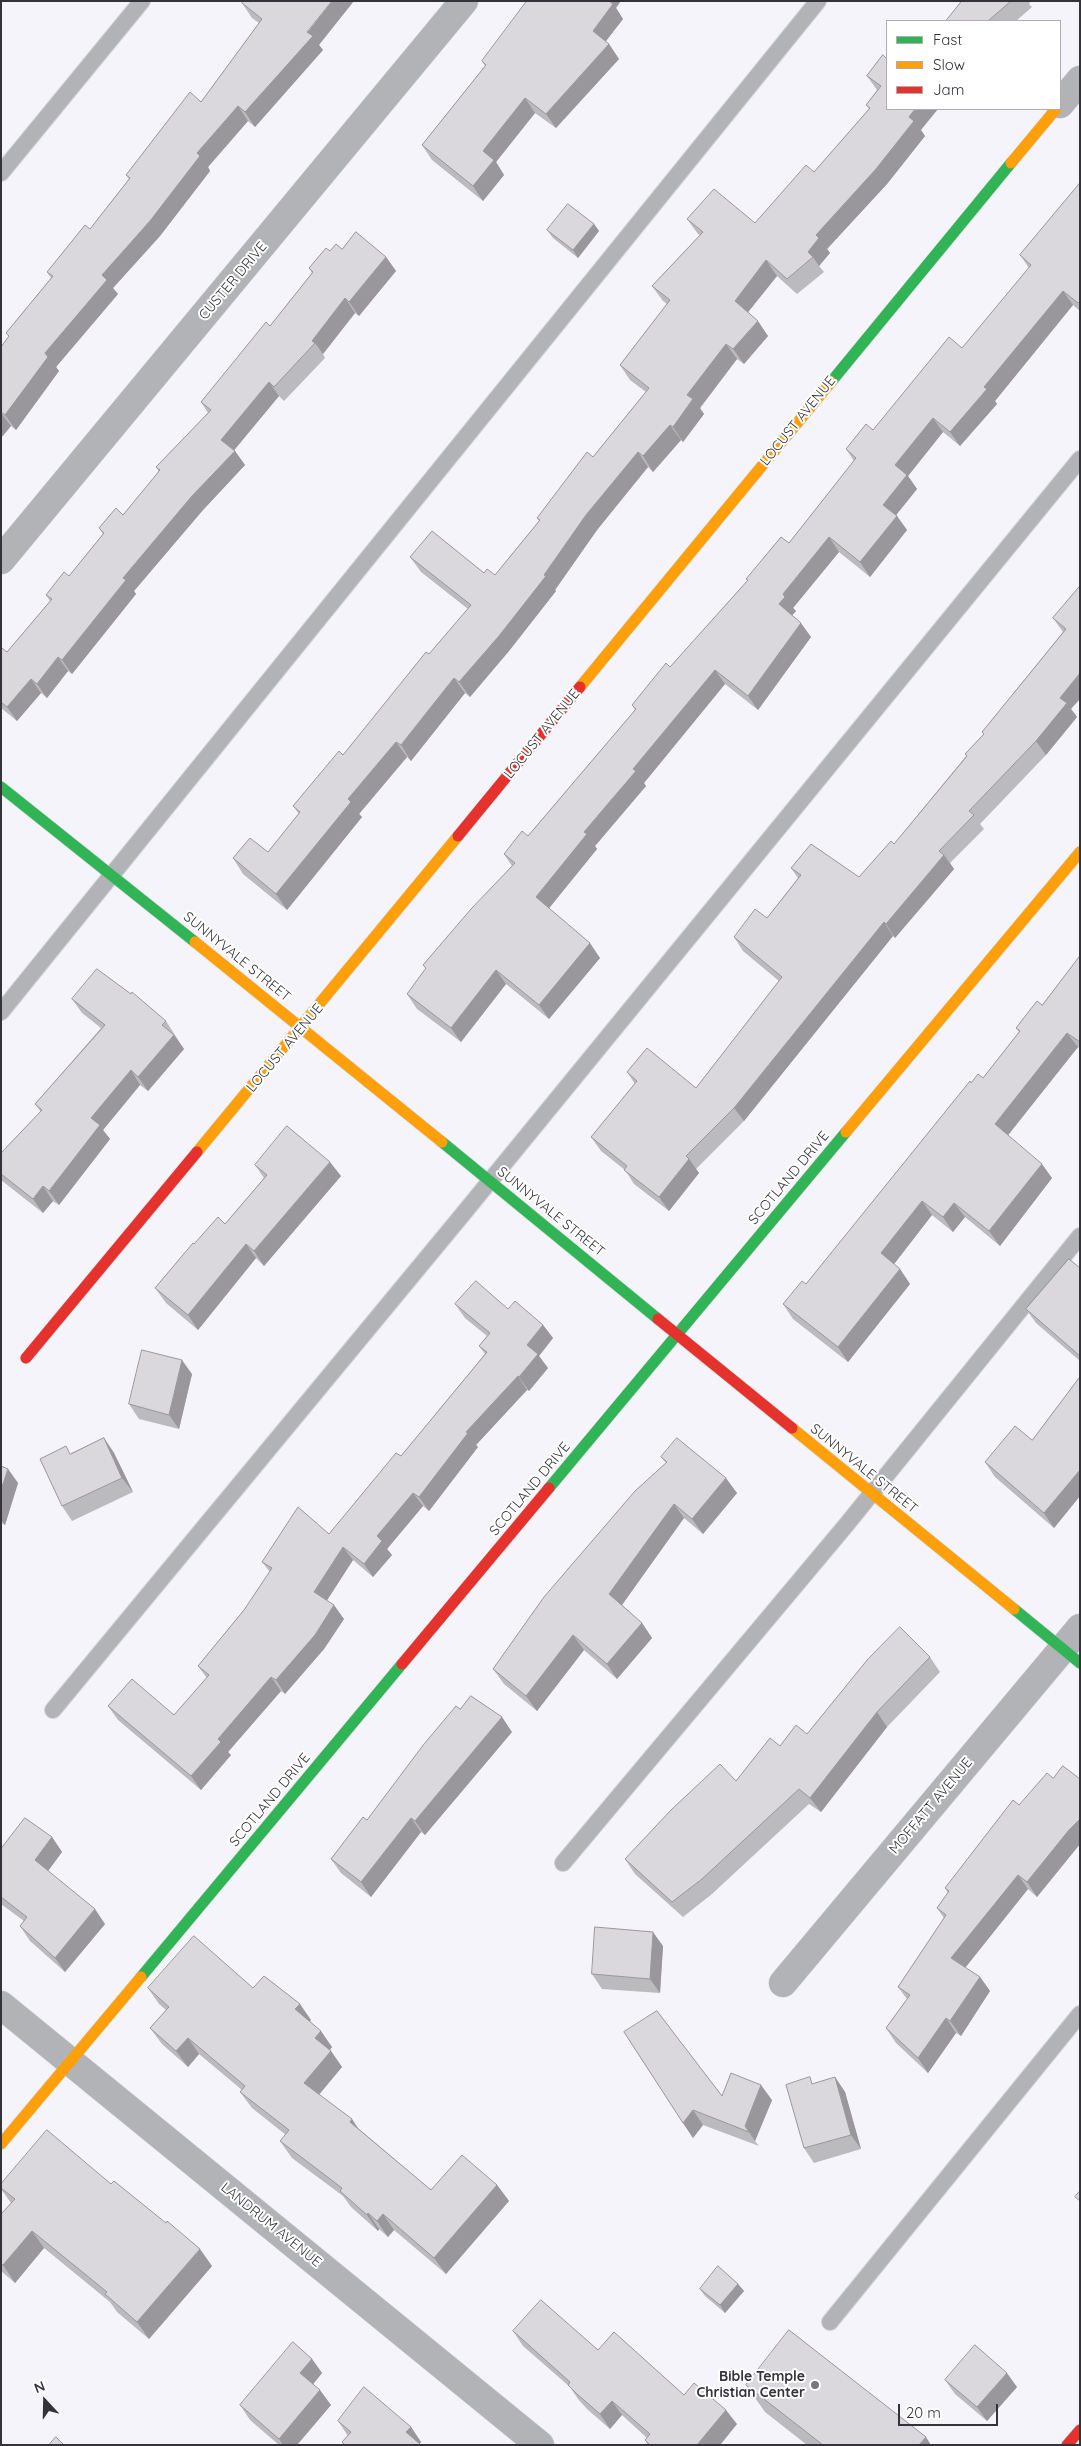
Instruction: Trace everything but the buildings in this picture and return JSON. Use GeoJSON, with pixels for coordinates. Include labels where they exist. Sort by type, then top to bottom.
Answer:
{"type":"FeatureCollection","features":[{"type":"Feature","properties":{"kind":"street","name":"CUSTER DRIVE"},"geometry":{"type":"LineString","coordinates":[[1,560],[464,1]]}},
{"type":"Feature","properties":{"kind":"street"},"geometry":{"type":"LineString","coordinates":[[1061,103],[1080,80]]}},
{"type":"Feature","properties":{"kind":"street","name":"LOCUST AVENUE"},"geometry":{"type":"LineString","coordinates":[[26,1358],[302,1028],[819,394],[1055,110]]}},
{"type":"Feature","properties":{"kind":"street","name":"SUNNYVALE STREET"},"geometry":{"type":"LineString","coordinates":[[1,787],[302,1028],[1071,1656]]}},
{"type":"Feature","properties":{"kind":"street","name":"SCOTLAND DRIVE"},"geometry":{"type":"LineString","coordinates":[[1,2144],[678,1336],[1080,852]]}},
{"type":"Feature","properties":{"kind":"street","name":"MOFFATT AVENUE"},"geometry":{"type":"LineString","coordinates":[[783,1983],[1071,1656],[1080,1628]]}},
{"type":"Feature","properties":{"kind":"street","name":"LANDRUM AVENUE"},"geometry":{"type":"LineString","coordinates":[[1,2005],[540,2445]]}},
{"type":"Feature","properties":{"kind":"street"},"geometry":{"type":"LineString","coordinates":[[1067,2445],[1080,2430]]}},
{"type":"Feature","properties":{"kind":"lane"},"geometry":{"type":"LineString","coordinates":[[1,173],[142,1]]}},
{"type":"Feature","properties":{"kind":"lane"},"geometry":{"type":"LineString","coordinates":[[1,1012],[818,1]]}},
{"type":"Feature","properties":{"kind":"lane"},"geometry":{"type":"LineString","coordinates":[[53,1710],[1080,460]]}},
{"type":"Feature","properties":{"kind":"lane"},"geometry":{"type":"LineString","coordinates":[[563,1863],[1080,1236]]}},
{"type":"Feature","properties":{"kind":"lane"},"geometry":{"type":"LineString","coordinates":[[830,2322],[1080,2014]]}},
{"type":"Feature","properties":{"kind":"traffic: fast"},"geometry":{"type":"LineString","coordinates":[[831,382],[1011,163]]}},
{"type":"Feature","properties":{"kind":"traffic: fast"},"geometry":{"type":"LineString","coordinates":[[1,787],[195,942]]}},
{"type":"Feature","properties":{"kind":"traffic: fast"},"geometry":{"type":"LineString","coordinates":[[549,1488],[846,1132]]}},
{"type":"Feature","properties":{"kind":"traffic: fast"},"geometry":{"type":"LineString","coordinates":[[442,1142],[658,1319]]}},
{"type":"Feature","properties":{"kind":"traffic: fast"},"geometry":{"type":"LineString","coordinates":[[1014,1609],[1080,1663]]}},
{"type":"Feature","properties":{"kind":"traffic: fast"},"geometry":{"type":"LineString","coordinates":[[141,1977],[402,1664]]}},
{"type":"Feature","properties":{"kind":"traffic: slow"},"geometry":{"type":"LineString","coordinates":[[1011,163],[1055,110]]}},
{"type":"Feature","properties":{"kind":"traffic: slow"},"geometry":{"type":"LineString","coordinates":[[580,687],[831,382]]}},
{"type":"Feature","properties":{"kind":"traffic: slow"},"geometry":{"type":"LineString","coordinates":[[197,1152],[458,836]]}},
{"type":"Feature","properties":{"kind":"traffic: slow"},"geometry":{"type":"LineString","coordinates":[[846,1132],[1080,852]]}},
{"type":"Feature","properties":{"kind":"traffic: slow"},"geometry":{"type":"LineString","coordinates":[[195,942],[442,1142]]}},
{"type":"Feature","properties":{"kind":"traffic: slow"},"geometry":{"type":"LineString","coordinates":[[792,1428],[1014,1609]]}},
{"type":"Feature","properties":{"kind":"traffic: slow"},"geometry":{"type":"LineString","coordinates":[[1,2144],[141,1977]]}},
{"type":"Feature","properties":{"kind":"traffic: jam"},"geometry":{"type":"LineString","coordinates":[[458,836],[580,687]]}},
{"type":"Feature","properties":{"kind":"traffic: jam"},"geometry":{"type":"LineString","coordinates":[[26,1358],[197,1152]]}},
{"type":"Feature","properties":{"kind":"traffic: jam"},"geometry":{"type":"LineString","coordinates":[[658,1319],[792,1428]]}},
{"type":"Feature","properties":{"kind":"traffic: jam"},"geometry":{"type":"LineString","coordinates":[[402,1664],[549,1488]]}},
{"type":"Feature","properties":{"kind":"traffic: jam"},"geometry":{"type":"LineString","coordinates":[[1067,2445],[1080,2430]]}},
{"type":"Feature","properties":{"kind":"place","name":"Bible Temple Christian Center"},"geometry":{"type":"Point","coordinates":[815,2385]}}]}
